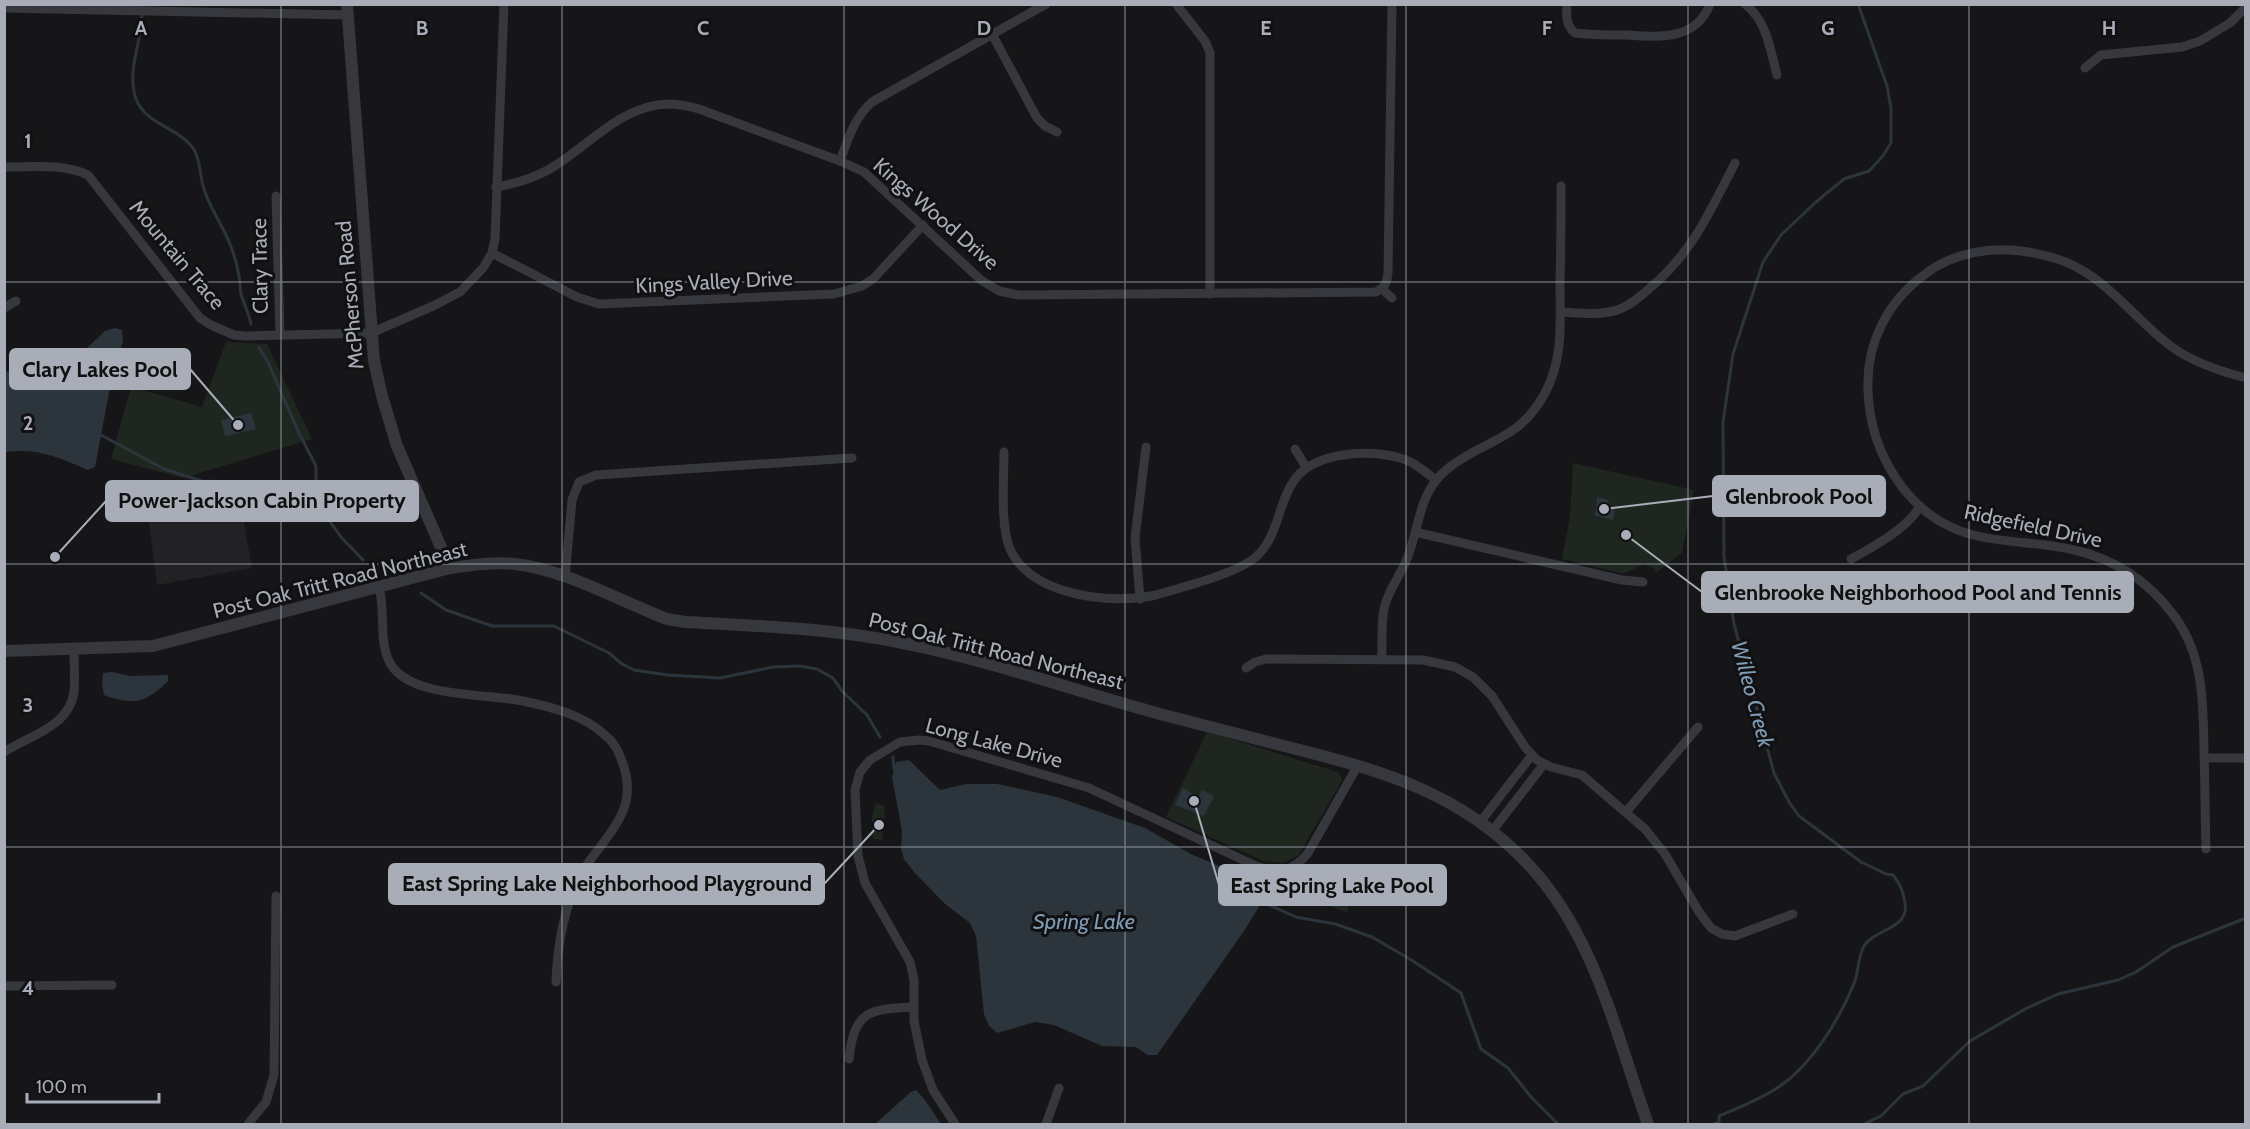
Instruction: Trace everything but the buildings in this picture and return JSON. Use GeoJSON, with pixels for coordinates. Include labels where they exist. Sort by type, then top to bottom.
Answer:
{"type":"FeatureCollection","features":[{"type":"Feature","properties":{"kind":"street","name":"Mountain Trace"},"geometry":{"type":"LineString","coordinates":[[4,167],[65,168],[88,175],[200,318],[211,325],[234,335],[370,333],[460,292],[473,280],[492,253],[495,239],[504,4]]}},
{"type":"Feature","properties":{"kind":"street"},"geometry":{"type":"LineString","coordinates":[[840,161],[854,123],[861,112],[872,102],[1046,4]]}},
{"type":"Feature","properties":{"kind":"street"},"geometry":{"type":"LineString","coordinates":[[1176,4],[1205,41],[1210,53],[1210,294]]}},
{"type":"Feature","properties":{"kind":"street"},"geometry":{"type":"LineString","coordinates":[[1392,4],[1388,282],[1382,289],[1392,298]]}},
{"type":"Feature","properties":{"kind":"street"},"geometry":{"type":"LineString","coordinates":[[1567,4],[1566,32],[1671,36],[1689,30],[1697,24],[1710,4]]}},
{"type":"Feature","properties":{"kind":"street"},"geometry":{"type":"LineString","coordinates":[[1745,4],[1754,12],[1766,34],[1777,75]]}},
{"type":"Feature","properties":{"kind":"street"},"geometry":{"type":"LineString","coordinates":[[8,7],[348,10]]}},
{"type":"Feature","properties":{"kind":"street"},"geometry":{"type":"LineString","coordinates":[[2085,68],[2101,54],[2182,47],[2200,41],[2230,23],[2246,7]]}},
{"type":"Feature","properties":{"kind":"street","name":"McPherson Road"},"geometry":{"type":"LineString","coordinates":[[348,10],[370,333],[374,361],[389,420],[417,493],[450,568]]}},
{"type":"Feature","properties":{"kind":"street"},"geometry":{"type":"LineString","coordinates":[[992,34],[1037,118],[1045,126],[1057,132]]}},
{"type":"Feature","properties":{"kind":"street","name":"Kings Wood Drive"},"geometry":{"type":"LineString","coordinates":[[496,187],[520,183],[550,169],[622,118],[638,110],[668,104],[699,109],[864,172],[981,280],[999,291],[1019,295],[1369,293],[1382,289]]}},
{"type":"Feature","properties":{"kind":"street"},"geometry":{"type":"LineString","coordinates":[[1560,312],[1602,313],[1619,309],[1634,301],[1658,282],[1682,258],[1697,235],[1735,163]]}},
{"type":"Feature","properties":{"kind":"street"},"geometry":{"type":"LineString","coordinates":[[1382,659],[1384,609],[1409,555],[1422,503],[1436,480],[1455,463],[1508,435],[1521,425],[1536,408],[1550,383],[1558,356],[1561,186]]}},
{"type":"Feature","properties":{"kind":"street","name":"Clary Trace"},"geometry":{"type":"LineString","coordinates":[[276,196],[280,335]]}},
{"type":"Feature","properties":{"kind":"street","name":"Kings Valley Drive"},"geometry":{"type":"LineString","coordinates":[[492,253],[577,297],[599,304],[834,294],[862,286],[873,279],[923,225]]}},
{"type":"Feature","properties":{"kind":"street","name":"Ridgefield Drive"},"geometry":{"type":"LineString","coordinates":[[2206,849],[2203,693],[2195,657],[2177,620],[2148,586],[2124,568],[2096,556],[2069,549],[1971,535],[1947,525],[1920,506],[1895,478],[1877,443],[1868,405],[1869,364],[1880,328],[1900,296],[1927,272],[1961,256],[1986,250],[2009,249],[2061,260],[2093,277],[2161,338],[2180,352],[2222,372],[2246,378]]}},
{"type":"Feature","properties":{"kind":"street"},"geometry":{"type":"LineString","coordinates":[[4,308],[16,301]]}},
{"type":"Feature","properties":{"kind":"street"},"geometry":{"type":"LineString","coordinates":[[1140,599],[1135,538],[1146,447]]}},
{"type":"Feature","properties":{"kind":"street"},"geometry":{"type":"LineString","coordinates":[[1295,449],[1306,467]]}},
{"type":"Feature","properties":{"kind":"street"},"geometry":{"type":"LineString","coordinates":[[1004,452],[1005,532],[1010,550],[1020,565],[1035,578],[1062,589],[1106,599],[1140,599],[1181,588],[1238,568],[1256,556],[1272,534],[1291,487],[1306,467],[1336,455],[1385,454],[1408,461],[1436,480]]}},
{"type":"Feature","properties":{"kind":"street"},"geometry":{"type":"LineString","coordinates":[[565,577],[572,500],[579,482],[596,475],[852,458]]}},
{"type":"Feature","properties":{"kind":"street"},"geometry":{"type":"LineString","coordinates":[[572,473],[579,482]]}},
{"type":"Feature","properties":{"kind":"street"},"geometry":{"type":"LineString","coordinates":[[1851,559],[1891,534],[1920,506]]}},
{"type":"Feature","properties":{"kind":"street"},"geometry":{"type":"LineString","coordinates":[[1415,532],[1622,580],[1642,582]]}},
{"type":"Feature","properties":{"kind":"street","name":"Post Oak Tritt Road Northeast"},"geometry":{"type":"LineString","coordinates":[[4,651],[153,646],[450,568],[492,563],[513,564],[565,577],[667,619],[801,628],[905,643],[1133,707],[1358,765],[1430,792],[1481,821],[1526,862],[1548,887],[1578,933],[1599,982],[1648,1125]]}},
{"type":"Feature","properties":{"kind":"street"},"geometry":{"type":"LineString","coordinates":[[379,587],[383,603],[386,651],[397,673],[417,684],[439,690],[502,697],[564,711],[596,727],[616,746],[626,775],[627,801],[619,820],[575,887],[557,962],[556,982]]}},
{"type":"Feature","properties":{"kind":"street"},"geometry":{"type":"LineString","coordinates":[[4,752],[57,722],[67,712],[74,689],[74,649]]}},
{"type":"Feature","properties":{"kind":"street"},"geometry":{"type":"LineString","coordinates":[[1246,668],[1266,659],[1423,660],[1447,664],[1464,672],[1492,696],[1532,755],[1544,764],[1582,775],[1645,829],[1665,854],[1711,928],[1722,934],[1736,936],[1793,914]]}},
{"type":"Feature","properties":{"kind":"street"},"geometry":{"type":"LineString","coordinates":[[1626,812],[1698,727]]}},
{"type":"Feature","properties":{"kind":"street","name":"Long Lake Drive"},"geometry":{"type":"LineString","coordinates":[[955,1125],[937,1098],[928,1079],[917,1037],[913,1007],[914,980],[910,962],[861,874],[855,801],[856,780],[864,766],[900,742],[929,741],[1089,788],[1269,870],[1291,868],[1300,864],[1308,854],[1358,765]]}},
{"type":"Feature","properties":{"kind":"street"},"geometry":{"type":"LineString","coordinates":[[1481,821],[1532,755]]}},
{"type":"Feature","properties":{"kind":"street"},"geometry":{"type":"LineString","coordinates":[[2204,758],[2246,758]]}},
{"type":"Feature","properties":{"kind":"street"},"geometry":{"type":"LineString","coordinates":[[1493,830],[1544,764]]}},
{"type":"Feature","properties":{"kind":"street"},"geometry":{"type":"LineString","coordinates":[[248,1125],[266,1102],[274,1075],[276,896]]}},
{"type":"Feature","properties":{"kind":"street"},"geometry":{"type":"LineString","coordinates":[[4,986],[112,986]]}},
{"type":"Feature","properties":{"kind":"street"},"geometry":{"type":"LineString","coordinates":[[849,1059],[853,1032],[864,1017],[885,1008],[913,1007]]}},
{"type":"Feature","properties":{"kind":"street"},"geometry":{"type":"LineString","coordinates":[[1046,1125],[1059,1088]]}},
{"type":"Feature","properties":{"kind":"shaded area"},"geometry":{"type":"Polygon","coordinates":[[[226,342],[267,344],[312,439],[183,478],[111,459],[131,387],[202,407],[226,342]]]}},
{"type":"Feature","properties":{"kind":"shaded area"},"geometry":{"type":"Polygon","coordinates":[[[1573,463],[1694,490],[1682,553],[1656,573],[1653,568],[1645,564],[1620,573],[1562,559],[1570,517],[1573,463]]]}},
{"type":"Feature","properties":{"kind":"shaded area"},"geometry":{"type":"Polygon","coordinates":[[[228,496],[241,505],[252,568],[157,585],[148,514],[151,509],[228,496]]]}},
{"type":"Feature","properties":{"kind":"shaded area"},"geometry":{"type":"Polygon","coordinates":[[[1207,732],[1338,772],[1341,776],[1342,781],[1298,856],[1283,863],[1263,861],[1166,817],[1207,732]]]}},
{"type":"Feature","properties":{"kind":"shaded area"},"geometry":{"type":"Polygon","coordinates":[[[877,803],[884,806],[885,813],[882,840],[873,839],[872,815],[877,803]]]}},
{"type":"Feature","properties":{"kind":"shaded area"},"geometry":{"type":"Polygon","coordinates":[[[1322,888],[1352,898],[1347,912],[1317,902],[1322,888]]]}},
{"type":"Feature","properties":{"kind":"water"},"geometry":{"type":"Polygon","coordinates":[[[115,328],[122,330],[123,340],[109,393],[95,467],[88,470],[57,458],[28,451],[5,452],[5,372],[32,365],[69,360],[105,331],[115,328]]]}},
{"type":"Feature","properties":{"kind":"water"},"geometry":{"type":"Polygon","coordinates":[[[251,413],[256,429],[225,436],[221,420],[251,413]]]}},
{"type":"Feature","properties":{"kind":"water"},"geometry":{"type":"Polygon","coordinates":[[[1597,497],[1609,500],[1607,507],[1615,509],[1613,520],[1593,515],[1596,512],[1597,497]]]}},
{"type":"Feature","properties":{"kind":"water"},"geometry":{"type":"Polygon","coordinates":[[[112,672],[131,676],[168,675],[168,681],[146,698],[124,701],[104,695],[103,673],[112,672]]]}},
{"type":"Feature","properties":{"kind":"water","name":"Spring Lake"},"geometry":{"type":"Polygon","coordinates":[[[909,760],[940,790],[966,784],[997,784],[1057,797],[1145,828],[1191,854],[1264,885],[1267,889],[1265,897],[1244,931],[1157,1055],[1148,1055],[1136,1047],[1102,1046],[1054,1025],[1035,1022],[997,1033],[989,1026],[984,1014],[976,936],[970,923],[944,903],[904,859],[901,849],[902,831],[892,777],[896,762],[909,760]]]}},
{"type":"Feature","properties":{"kind":"water"},"geometry":{"type":"Polygon","coordinates":[[[1183,788],[1198,797],[1202,790],[1214,796],[1204,816],[1175,805],[1183,788]]]}},
{"type":"Feature","properties":{"kind":"water"},"geometry":{"type":"Polygon","coordinates":[[[916,1090],[941,1124],[875,1124],[911,1092],[916,1090]]]}},
{"type":"Feature","properties":{"kind":"waterway"},"geometry":{"type":"LineString","coordinates":[[141,4],[141,28],[133,75],[136,99],[147,115],[187,141],[196,153],[207,198],[234,254],[241,294],[251,324]]}},
{"type":"Feature","properties":{"kind":"waterway","name":"Willeo Creek"},"geometry":{"type":"LineString","coordinates":[[1714,1124],[1719,1122],[1719,1116],[1748,1104],[1789,1079],[1812,1056],[1831,1029],[1847,1000],[1855,981],[1864,946],[1869,940],[1897,924],[1905,912],[1902,891],[1893,875],[1861,862],[1799,816],[1774,773],[1734,624],[1724,557],[1723,422],[1733,354],[1763,262],[1781,235],[1816,202],[1844,179],[1869,171],[1891,143],[1891,108],[1887,86],[1858,4]]}},
{"type":"Feature","properties":{"kind":"waterway"},"geometry":{"type":"LineString","coordinates":[[259,348],[267,360],[316,466],[316,492],[326,516],[341,537],[363,560]]}},
{"type":"Feature","properties":{"kind":"waterway"},"geometry":{"type":"LineString","coordinates":[[101,435],[164,469],[202,481],[232,482],[277,494],[316,492]]}},
{"type":"Feature","properties":{"kind":"waterway"},"geometry":{"type":"LineString","coordinates":[[421,593],[446,610],[492,626],[554,626],[609,653],[634,670],[668,675],[720,678],[773,667],[800,666],[817,669],[833,678],[842,691],[867,715],[880,737]]}},
{"type":"Feature","properties":{"kind":"waterway"},"geometry":{"type":"LineString","coordinates":[[893,757],[894,769],[897,771]]}},
{"type":"Feature","properties":{"kind":"waterway"},"geometry":{"type":"LineString","coordinates":[[1260,901],[1296,917],[1335,924],[1372,937],[1461,993],[1481,1049],[1508,1068],[1531,1097],[1558,1124]]}},
{"type":"Feature","properties":{"kind":"waterway"},"geometry":{"type":"LineString","coordinates":[[1864,1124],[1881,1116],[1903,1094],[1923,1086],[1970,1041],[2027,1008],[2058,994],[2118,980],[2136,972],[2173,947],[2246,918]]}},
{"type":"Feature","properties":{"kind":"place","name":"Clary Lakes Pool"},"geometry":{"type":"Point","coordinates":[238,425]}},
{"type":"Feature","properties":{"kind":"place","name":"Glenbrook Pool"},"geometry":{"type":"Point","coordinates":[1604,509]}},
{"type":"Feature","properties":{"kind":"place","name":"Glenbrooke Neighborhood Pool and Tennis"},"geometry":{"type":"Point","coordinates":[1626,535]}},
{"type":"Feature","properties":{"kind":"place","name":"Power-Jackson Cabin Property"},"geometry":{"type":"Point","coordinates":[55,557]}},
{"type":"Feature","properties":{"kind":"place","name":"East Spring Lake Pool"},"geometry":{"type":"Point","coordinates":[1194,801]}},
{"type":"Feature","properties":{"kind":"place","name":"East Spring Lake Neighborhood Playground"},"geometry":{"type":"Point","coordinates":[879,825]}}]}
